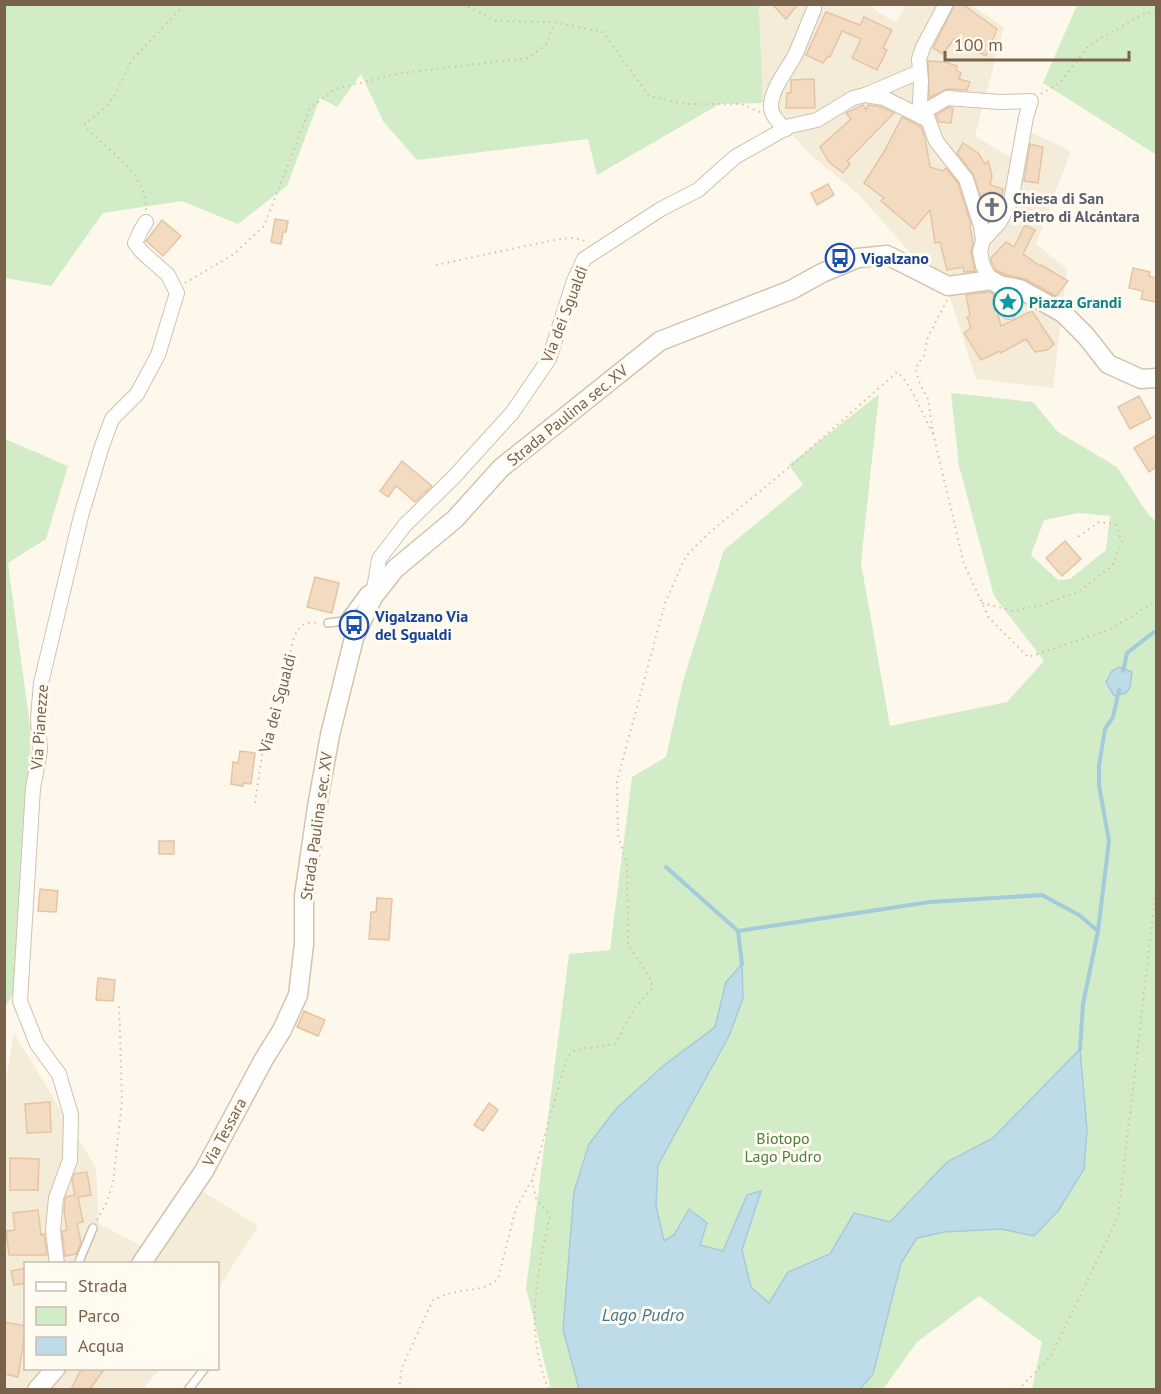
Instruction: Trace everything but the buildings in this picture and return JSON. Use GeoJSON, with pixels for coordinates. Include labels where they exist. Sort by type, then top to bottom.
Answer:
{"type":"FeatureCollection","features":[{"type":"Feature","properties":{"kind":"street"},"geometry":{"type":"LineString","coordinates":[[946,4],[919,59],[920,104],[936,141],[966,179],[983,240],[980,252],[983,266],[997,283],[1009,312]]}},
{"type":"Feature","properties":{"kind":"street"},"geometry":{"type":"LineString","coordinates":[[781,124],[771,106],[774,94],[795,55],[814,9]]}},
{"type":"Feature","properties":{"kind":"street","name":"Via dei Sgualdi"},"geometry":{"type":"LineString","coordinates":[[374,591],[380,559],[405,525],[453,478],[512,413],[549,359],[574,281],[584,259],[661,209],[698,190],[735,157],[781,124],[817,120],[853,98],[866,95],[919,72]]}},
{"type":"Feature","properties":{"kind":"street"},"geometry":{"type":"LineString","coordinates":[[866,95],[884,98],[925,115]]}},
{"type":"Feature","properties":{"kind":"street"},"geometry":{"type":"LineString","coordinates":[[925,115],[947,98],[1000,102],[1031,100],[1011,201],[999,223],[983,240]]}},
{"type":"Feature","properties":{"kind":"street"},"geometry":{"type":"LineString","coordinates":[[146,222],[135,243],[168,275],[174,286]]}},
{"type":"Feature","properties":{"kind":"street","name":"Strada Paulina sec. XV"},"geometry":{"type":"LineString","coordinates":[[298,996],[304,944],[304,896],[330,735],[354,638],[374,591],[455,519],[501,468],[660,341],[791,290],[822,273],[858,258],[887,255],[948,286],[997,283],[1020,289],[1063,313],[1086,336],[1108,364],[1141,379],[1156,378]]}},
{"type":"Feature","properties":{"kind":"street","name":"Via Pianezze"},"geometry":{"type":"LineString","coordinates":[[57,1262],[53,1230],[57,1198],[70,1160],[70,1115],[59,1074],[37,1044],[20,1002],[33,788],[40,751],[38,718],[41,683],[81,516],[102,446],[112,419],[137,394],[158,355],[177,293],[174,286]]}},
{"type":"Feature","properties":{"kind":"street","name":"Via Tessara"},"geometry":{"type":"LineString","coordinates":[[142,1262],[204,1171],[282,1030],[298,996]]}},
{"type":"Feature","properties":{"kind":"street"},"geometry":{"type":"LineString","coordinates":[[37,1389],[54,1370]]}},
{"type":"Feature","properties":{"kind":"lane","name":"Via dei Sgualdi"},"geometry":{"type":"LineString","coordinates":[[328,623],[343,621],[365,591],[374,591]]}},
{"type":"Feature","properties":{"kind":"lane"},"geometry":{"type":"LineString","coordinates":[[78,1262],[93,1228]]}},
{"type":"Feature","properties":{"kind":"lane"},"geometry":{"type":"LineString","coordinates":[[188,1389],[203,1370]]}},
{"type":"Feature","properties":{"kind":"path"},"geometry":{"type":"LineString","coordinates":[[146,222],[146,199],[142,187],[123,163],[85,127],[85,124],[106,107],[115,95],[132,60],[185,4]]}},
{"type":"Feature","properties":{"kind":"path"},"geometry":{"type":"LineString","coordinates":[[463,4],[496,21],[554,22],[603,32],[649,96],[684,104],[741,104],[781,124]]}},
{"type":"Feature","properties":{"kind":"path"},"geometry":{"type":"LineString","coordinates":[[1031,100],[1060,83],[1089,45],[1147,12],[1156,15]]}},
{"type":"Feature","properties":{"kind":"path"},"geometry":{"type":"LineString","coordinates":[[174,286],[174,289],[234,254],[264,226],[310,108],[335,89],[402,73],[528,58],[547,44],[554,22]]}},
{"type":"Feature","properties":{"kind":"path"},"geometry":{"type":"LineString","coordinates":[[436,265],[559,239],[574,238],[603,246]]}},
{"type":"Feature","properties":{"kind":"path"},"geometry":{"type":"LineString","coordinates":[[963,284],[950,294],[928,337],[924,355],[915,369],[928,399],[933,433],[964,564],[989,618],[1028,657],[1109,630],[1156,601]]}},
{"type":"Feature","properties":{"kind":"path"},"geometry":{"type":"LineString","coordinates":[[399,1389],[402,1367],[433,1300],[452,1293],[493,1284],[498,1279],[516,1208],[532,1180],[567,1057],[575,1050],[615,1044],[634,1010],[652,987],[650,978],[628,945],[627,864],[618,836],[617,781],[665,603],[686,556],[710,532],[786,470],[897,372],[906,379],[933,433]]}},
{"type":"Feature","properties":{"kind":"path"},"geometry":{"type":"LineString","coordinates":[[982,603],[1013,611],[1043,605],[1081,590],[1112,566],[1122,542],[1114,524],[1099,522],[1078,537]]}},
{"type":"Feature","properties":{"kind":"path","name":"Via dei Sgualdi"},"geometry":{"type":"LineString","coordinates":[[255,803],[262,755],[269,740],[294,637],[299,627],[306,623],[328,623]]}},
{"type":"Feature","properties":{"kind":"path"},"geometry":{"type":"LineString","coordinates":[[1018,1389],[1052,1356],[1118,1217],[1156,889]]}},
{"type":"Feature","properties":{"kind":"path"},"geometry":{"type":"LineString","coordinates":[[93,1228],[106,1204],[113,1183],[122,1101],[119,1003]]}},
{"type":"Feature","properties":{"kind":"path"},"geometry":{"type":"LineString","coordinates":[[532,1180],[536,1198],[550,1216],[539,1266],[533,1318],[538,1356],[545,1383],[550,1389]]}},
{"type":"Feature","properties":{"kind":"shaded area"},"geometry":{"type":"Polygon","coordinates":[[[759,5],[870,5],[896,23],[906,5],[971,5],[1004,27],[975,136],[1011,158],[1030,132],[1071,151],[1036,244],[1067,269],[1053,388],[976,379],[950,298],[860,196],[810,154],[763,103],[759,5]]]}},
{"type":"Feature","properties":{"kind":"shaded area"},"geometry":{"type":"Polygon","coordinates":[[[14,1033],[96,1168],[99,1224],[159,1255],[202,1191],[258,1226],[219,1287],[219,1262],[24,1262],[24,1370],[159,1370],[143,1389],[5,1390],[4,1093],[14,1033]]]}},
{"type":"Feature","properties":{"kind":"green space"},"geometry":{"type":"Polygon","coordinates":[[[4,5],[759,5],[763,103],[720,104],[597,175],[588,139],[417,160],[383,121],[361,74],[337,107],[320,98],[287,186],[238,224],[182,201],[103,213],[51,286],[5,278],[4,5]]]}},
{"type":"Feature","properties":{"kind":"green space"},"geometry":{"type":"Polygon","coordinates":[[[1077,5],[1156,6],[1155,154],[1043,83],[1077,5]]]}},
{"type":"Feature","properties":{"kind":"green space","name":"Biotopo Lago Pudro"},"geometry":{"type":"Polygon","coordinates":[[[951,393],[1033,402],[1058,432],[1117,467],[1148,514],[1156,522],[1156,1389],[1032,1389],[1042,1342],[979,1296],[917,1342],[883,1389],[551,1389],[526,1288],[569,954],[610,950],[632,777],[666,757],[683,681],[724,550],[803,485],[789,465],[879,394],[861,563],[890,726],[1007,702],[1044,661],[994,596],[959,466],[951,393]],[[1079,513],[1044,520],[1031,555],[1058,580],[1070,579],[1106,550],[1110,516],[1079,513]]]}},
{"type":"Feature","properties":{"kind":"green space"},"geometry":{"type":"Polygon","coordinates":[[[5,439],[68,466],[46,539],[8,563],[31,733],[17,988],[5,1007],[5,439]]]}},
{"type":"Feature","properties":{"kind":"water"},"geometry":{"type":"Polygon","coordinates":[[[1119,667],[1132,672],[1130,687],[1126,693],[1114,696],[1106,682],[1112,671],[1119,667]]]}},
{"type":"Feature","properties":{"kind":"water","name":"Lago Pudro"},"geometry":{"type":"Polygon","coordinates":[[[742,964],[743,998],[729,1036],[658,1165],[656,1206],[664,1241],[674,1235],[689,1209],[707,1223],[700,1245],[723,1251],[747,1195],[761,1191],[742,1250],[751,1287],[769,1303],[788,1272],[830,1254],[854,1213],[890,1222],[947,1162],[993,1138],[1080,1049],[1087,1130],[1084,1169],[1058,1211],[1034,1236],[1001,1229],[944,1232],[917,1238],[901,1263],[873,1374],[860,1389],[579,1389],[563,1329],[574,1192],[589,1144],[616,1109],[663,1066],[715,1027],[726,982],[742,964]]]}},
{"type":"Feature","properties":{"kind":"waterway"},"geometry":{"type":"LineString","coordinates":[[1123,671],[1127,653],[1154,632]]}},
{"type":"Feature","properties":{"kind":"waterway"},"geometry":{"type":"LineString","coordinates":[[1080,1049],[1083,1004],[1098,931],[1109,841],[1099,785],[1099,766],[1105,729],[1113,717],[1119,690]]}},
{"type":"Feature","properties":{"kind":"waterway"},"geometry":{"type":"LineString","coordinates":[[666,867],[738,931],[742,964]]}},
{"type":"Feature","properties":{"kind":"waterway"},"geometry":{"type":"LineString","coordinates":[[738,931],[930,902],[1042,895],[1079,915],[1098,931]]}},
{"type":"Feature","properties":{"kind":"place","name":"Chiesa di San Pietro di Alcántara"},"geometry":{"type":"Point","coordinates":[992,207]}},
{"type":"Feature","properties":{"kind":"place","name":"Vigalzano"},"geometry":{"type":"Point","coordinates":[840,258]}},
{"type":"Feature","properties":{"kind":"place","name":"Piazza Grandi"},"geometry":{"type":"Point","coordinates":[1008,302]}},
{"type":"Feature","properties":{"kind":"place","name":"Vigalzano Via del Sgualdi"},"geometry":{"type":"Point","coordinates":[354,625]}}]}
